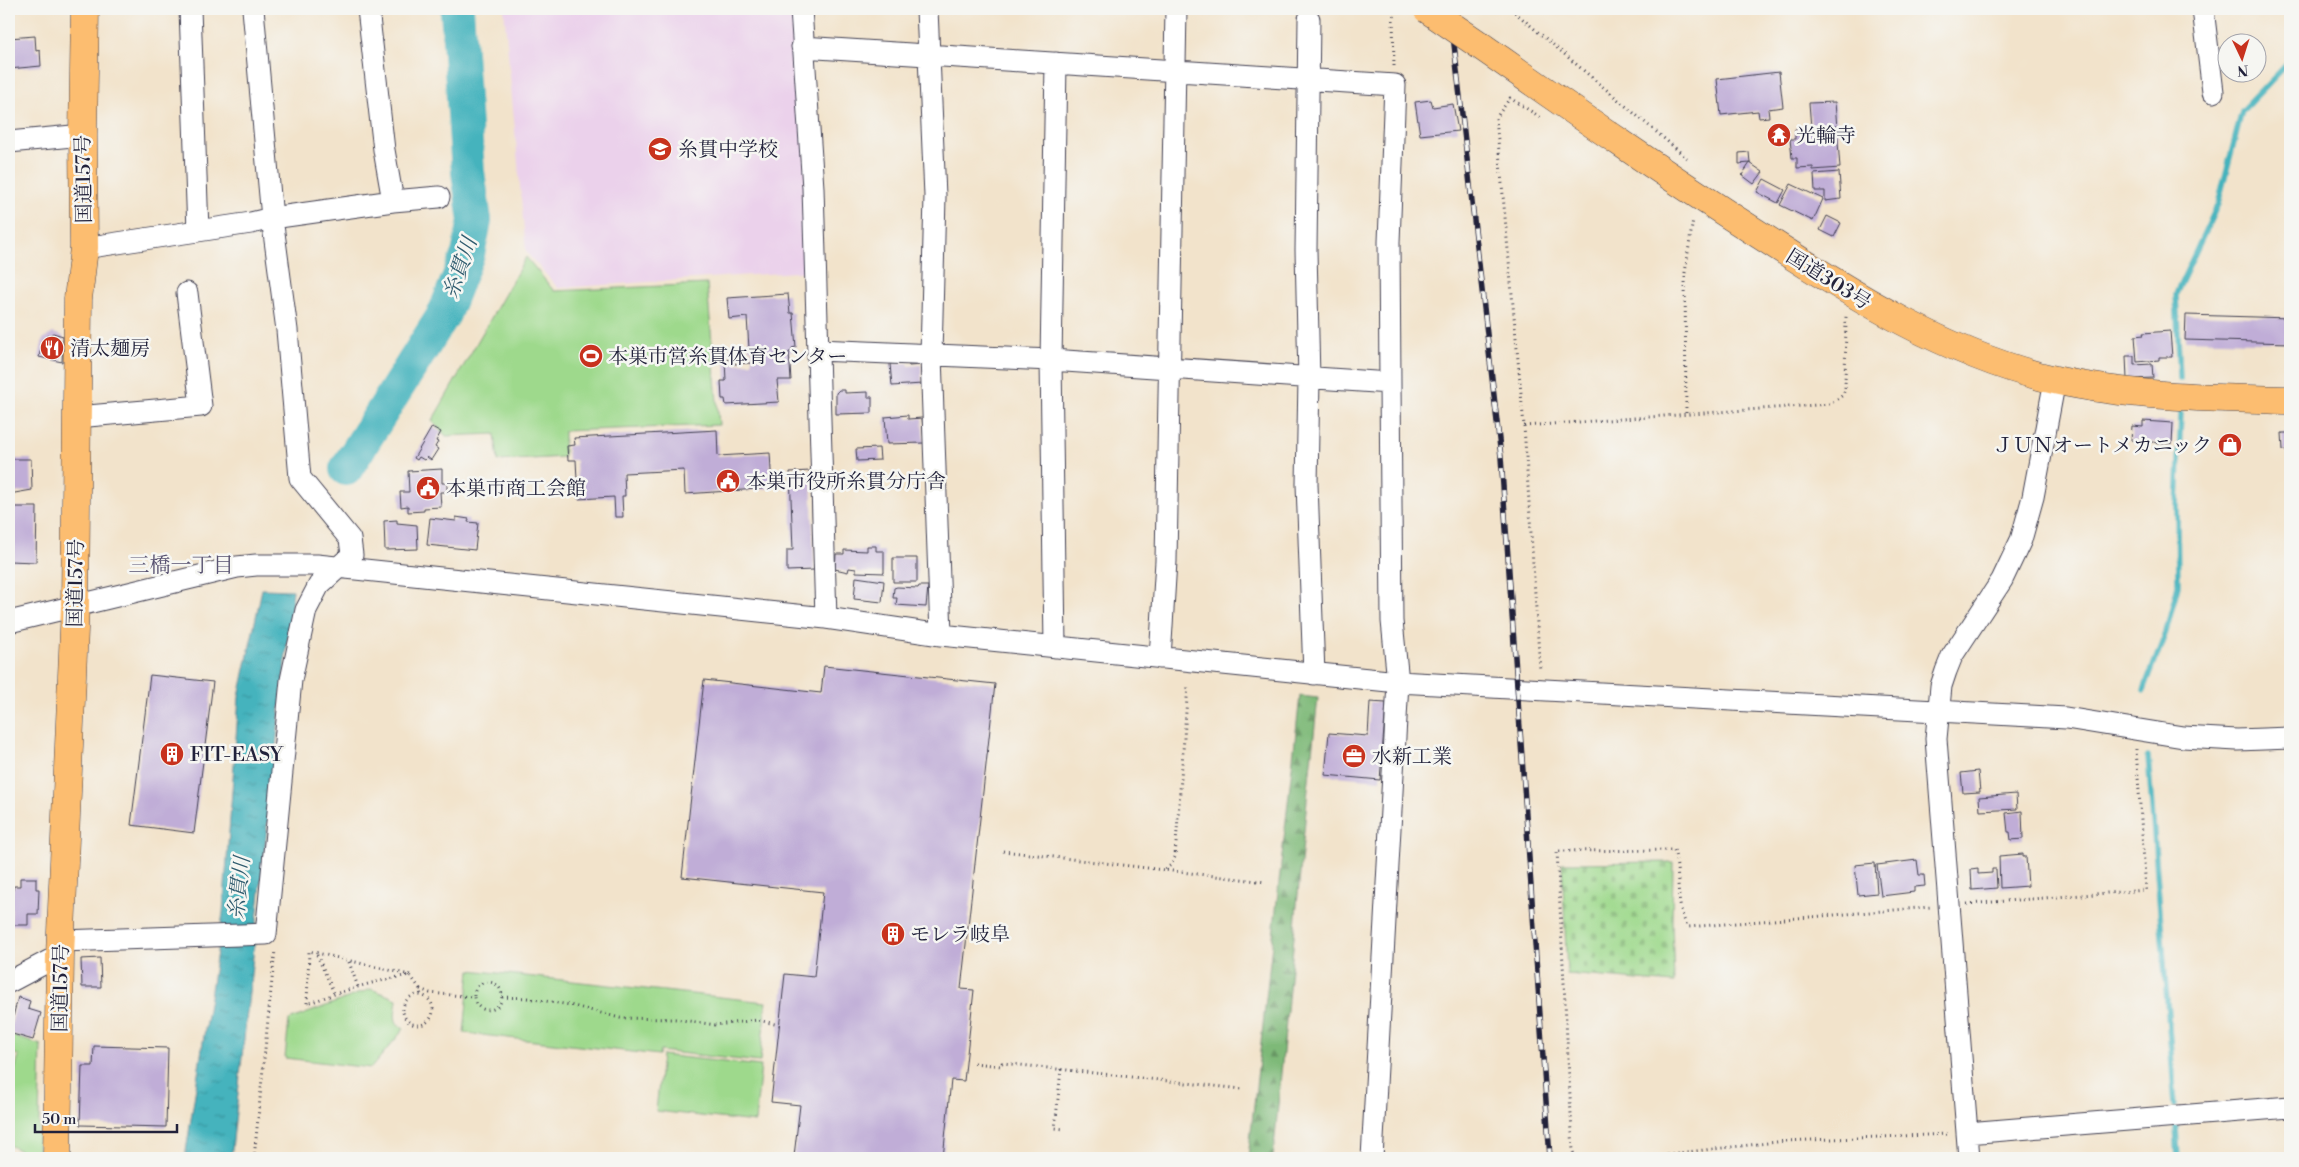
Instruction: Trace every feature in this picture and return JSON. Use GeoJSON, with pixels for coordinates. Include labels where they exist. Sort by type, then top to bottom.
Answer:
{"type":"FeatureCollection","features":[{"type":"Feature","properties":{"kind":"highway","name":"国道157号"},"geometry":{"type":"LineString","coordinates":[[57,1158],[61,948],[75,606],[78,299],[84,248],[85,9]]}},
{"type":"Feature","properties":{"kind":"highway","name":"国道303号"},"geometry":{"type":"LineString","coordinates":[[1427,9],[1667,174],[1847,291],[1875,308],[1936,339],[1998,364],[2055,380],[2157,394],[2290,400]]}},
{"type":"Feature","properties":{"kind":"street"},"geometry":{"type":"LineString","coordinates":[[190,9],[198,231]]}},
{"type":"Feature","properties":{"kind":"street"},"geometry":{"type":"LineString","coordinates":[[9,982],[61,948],[197,934],[212,936],[266,934],[291,680],[306,610],[319,585],[352,555],[350,539],[300,478],[286,320],[272,218],[253,9]]}},
{"type":"Feature","properties":{"kind":"street"},"geometry":{"type":"LineString","coordinates":[[368,9],[384,150],[393,201]]}},
{"type":"Feature","properties":{"kind":"street"},"geometry":{"type":"LineString","coordinates":[[801,9],[802,47],[813,188],[826,618]]}},
{"type":"Feature","properties":{"kind":"street"},"geometry":{"type":"LineString","coordinates":[[927,9],[936,196],[931,356],[941,635]]}},
{"type":"Feature","properties":{"kind":"street"},"geometry":{"type":"LineString","coordinates":[[1160,658],[1166,562],[1176,9]]}},
{"type":"Feature","properties":{"kind":"street"},"geometry":{"type":"LineString","coordinates":[[2203,9],[2213,92]]}},
{"type":"Feature","properties":{"kind":"street"},"geometry":{"type":"LineString","coordinates":[[1309,19],[1306,250],[1309,378],[1306,484],[1314,674]]}},
{"type":"Feature","properties":{"kind":"street"},"geometry":{"type":"LineString","coordinates":[[802,47],[1395,85],[1389,242],[1392,621],[1398,682],[1372,1158]]}},
{"type":"Feature","properties":{"kind":"street"},"geometry":{"type":"LineString","coordinates":[[1055,647],[1051,360],[1056,63]]}},
{"type":"Feature","properties":{"kind":"street"},"geometry":{"type":"LineString","coordinates":[[9,142],[83,135]]}},
{"type":"Feature","properties":{"kind":"street"},"geometry":{"type":"LineString","coordinates":[[84,248],[251,224],[272,218],[393,201],[440,197]]}},
{"type":"Feature","properties":{"kind":"street"},"geometry":{"type":"LineString","coordinates":[[76,417],[201,406],[187,293]]}},
{"type":"Feature","properties":{"kind":"street"},"geometry":{"type":"LineString","coordinates":[[818,350],[1051,360],[1390,383]]}},
{"type":"Feature","properties":{"kind":"street"},"geometry":{"type":"LineString","coordinates":[[1969,1158],[1936,739],[1938,711],[1941,686],[1952,656],[2002,580],[2021,540],[2033,497],[2055,380]]}},
{"type":"Feature","properties":{"kind":"street"},"geometry":{"type":"LineString","coordinates":[[9,622],[237,567],[256,565],[338,567],[826,618],[941,635],[1398,682],[2066,718],[2183,737],[2236,740],[2290,738]]}},
{"type":"Feature","properties":{"kind":"street"},"geometry":{"type":"LineString","coordinates":[[1967,1133],[2290,1107]]}},
{"type":"Feature","properties":{"kind":"path"},"geometry":{"type":"LineString","coordinates":[[1395,85],[1393,18],[1400,9]]}},
{"type":"Feature","properties":{"kind":"path"},"geometry":{"type":"LineString","coordinates":[[1511,9],[1694,163]]}},
{"type":"Feature","properties":{"kind":"path"},"geometry":{"type":"LineString","coordinates":[[1510,98],[1496,118],[1524,426],[1540,676]]}},
{"type":"Feature","properties":{"kind":"path"},"geometry":{"type":"LineString","coordinates":[[1686,413],[1685,273],[1693,218]]}},
{"type":"Feature","properties":{"kind":"path"},"geometry":{"type":"LineString","coordinates":[[1524,426],[1830,404],[1843,395],[1845,388],[1847,291]]}},
{"type":"Feature","properties":{"kind":"path"},"geometry":{"type":"LineString","coordinates":[[1165,869],[1175,857],[1188,685]]}},
{"type":"Feature","properties":{"kind":"path"},"geometry":{"type":"LineString","coordinates":[[1575,1158],[1572,1152],[1557,851],[1674,850],[1678,866],[1681,915],[1688,927],[2146,890],[2136,746]]}},
{"type":"Feature","properties":{"kind":"path"},"geometry":{"type":"LineString","coordinates":[[1003,851],[1266,882]]}},
{"type":"Feature","properties":{"kind":"path"},"geometry":{"type":"LineString","coordinates":[[410,975],[334,993],[307,1004],[309,951],[410,975],[420,989],[421,996]]}},
{"type":"Feature","properties":{"kind":"path"},"geometry":{"type":"LineString","coordinates":[[317,954],[334,993]]}},
{"type":"Feature","properties":{"kind":"path"},"geometry":{"type":"LineString","coordinates":[[254,1158],[276,961]]}},
{"type":"Feature","properties":{"kind":"path"},"geometry":{"type":"LineString","coordinates":[[349,961],[358,987]]}},
{"type":"Feature","properties":{"kind":"path"},"geometry":{"type":"LineString","coordinates":[[488,981],[501,989],[502,997],[499,1005],[492,1010],[483,1010],[476,1005],[473,997],[475,989],[480,984],[488,981]]}},
{"type":"Feature","properties":{"kind":"path"},"geometry":{"type":"LineString","coordinates":[[420,989],[430,993],[473,997]]}},
{"type":"Feature","properties":{"kind":"path"},"geometry":{"type":"LineString","coordinates":[[414,996],[421,996],[427,999],[433,1011],[427,1022],[414,1025],[404,1017],[404,1004],[414,996]]}},
{"type":"Feature","properties":{"kind":"path"},"geometry":{"type":"LineString","coordinates":[[502,997],[527,998],[570,1005],[620,1018],[675,1019],[716,1025],[758,1020],[779,1025]]}},
{"type":"Feature","properties":{"kind":"path"},"geometry":{"type":"LineString","coordinates":[[974,1063],[1001,1066],[1002,1063],[1242,1089]]}},
{"type":"Feature","properties":{"kind":"path"},"geometry":{"type":"LineString","coordinates":[[1061,1069],[1055,1128],[1065,1128]]}},
{"type":"Feature","properties":{"kind":"path"},"geometry":{"type":"LineString","coordinates":[[1632,1158],[1786,1141],[1967,1133]]}},
{"type":"Feature","properties":{"kind":"shaded area","name":"糸貫中学校"},"geometry":{"type":"Polygon","coordinates":[[[504,9],[797,9],[812,271],[558,288],[526,252],[504,9]]]}},
{"type":"Feature","properties":{"kind":"green space","name":"本巣市営糸貫体育センター"},"geometry":{"type":"Polygon","coordinates":[[[526,257],[554,291],[707,284],[719,425],[564,431],[564,457],[498,461],[495,434],[446,436],[432,421],[526,257]]]}},
{"type":"Feature","properties":{"kind":"green space"},"geometry":{"type":"Polygon","coordinates":[[[1300,696],[1318,698],[1273,1158],[1248,1158],[1300,696]]]}},
{"type":"Feature","properties":{"kind":"green space"},"geometry":{"type":"Polygon","coordinates":[[[1673,862],[1674,983],[1567,974],[1562,863],[1673,862]]]}},
{"type":"Feature","properties":{"kind":"green space"},"geometry":{"type":"Polygon","coordinates":[[[470,970],[766,1002],[760,1062],[660,1051],[659,1055],[464,1033],[470,970]]]}},
{"type":"Feature","properties":{"kind":"green space"},"geometry":{"type":"Polygon","coordinates":[[[371,989],[397,999],[396,1020],[404,1029],[371,1068],[285,1058],[289,1020],[371,989]]]}},
{"type":"Feature","properties":{"kind":"green space"},"geometry":{"type":"Polygon","coordinates":[[[9,1035],[41,1045],[38,1158],[21,1158],[23,1152],[9,1145],[9,1089],[19,1056],[9,1051],[9,1035]]]}},
{"type":"Feature","properties":{"kind":"green space"},"geometry":{"type":"Polygon","coordinates":[[[662,1055],[761,1066],[755,1122],[656,1111],[662,1055]]]}},
{"type":"Feature","properties":{"kind":"water"},"geometry":{"type":"Polygon","coordinates":[[[262,589],[293,590],[231,1158],[185,1158],[223,913],[239,697],[262,589]]]}},
{"type":"Feature","properties":{"kind":"building"},"geometry":{"type":"Polygon","coordinates":[[[35,36],[36,51],[40,50],[41,66],[9,69],[9,38],[35,36]]]}},
{"type":"Feature","properties":{"kind":"building"},"geometry":{"type":"Polygon","coordinates":[[[1779,72],[1783,107],[1768,109],[1769,117],[1759,118],[1758,111],[1721,115],[1717,79],[1779,72]]]}},
{"type":"Feature","properties":{"kind":"building"},"geometry":{"type":"Polygon","coordinates":[[[1431,100],[1433,107],[1453,104],[1458,131],[1420,135],[1415,102],[1431,100]]]}},
{"type":"Feature","properties":{"kind":"building"},"geometry":{"type":"Polygon","coordinates":[[[1835,102],[1840,168],[1813,170],[1813,167],[1797,168],[1797,158],[1792,158],[1790,139],[1795,139],[1795,129],[1811,128],[1809,103],[1835,102]]]}},
{"type":"Feature","properties":{"kind":"building"},"geometry":{"type":"Polygon","coordinates":[[[1749,152],[1750,163],[1739,164],[1739,153],[1749,152]]]}},
{"type":"Feature","properties":{"kind":"building"},"geometry":{"type":"Polygon","coordinates":[[[1750,163],[1763,172],[1754,184],[1742,175],[1750,163]]]}},
{"type":"Feature","properties":{"kind":"building"},"geometry":{"type":"Polygon","coordinates":[[[1839,172],[1841,199],[1825,201],[1825,191],[1815,191],[1814,174],[1839,172]]]}},
{"type":"Feature","properties":{"kind":"building"},"geometry":{"type":"Polygon","coordinates":[[[1764,179],[1785,190],[1778,203],[1757,192],[1764,179]]]}},
{"type":"Feature","properties":{"kind":"building"},"geometry":{"type":"Polygon","coordinates":[[[1791,184],[1823,199],[1813,221],[1780,205],[1791,184]]]}},
{"type":"Feature","properties":{"kind":"building"},"geometry":{"type":"Polygon","coordinates":[[[1827,216],[1841,223],[1834,237],[1820,230],[1827,216]]]}},
{"type":"Feature","properties":{"kind":"building"},"geometry":{"type":"Polygon","coordinates":[[[788,294],[790,313],[793,313],[796,347],[792,348],[792,352],[789,352],[791,380],[777,380],[779,402],[726,405],[725,399],[722,399],[721,381],[726,381],[725,360],[734,359],[734,364],[752,363],[752,349],[749,349],[747,317],[729,319],[727,298],[788,294]]]}},
{"type":"Feature","properties":{"kind":"building"},"geometry":{"type":"Polygon","coordinates":[[[2186,315],[2290,318],[2290,343],[2185,340],[2186,315]]]}},
{"type":"Feature","properties":{"kind":"building"},"geometry":{"type":"Polygon","coordinates":[[[2170,331],[2172,357],[2159,357],[2159,360],[2137,362],[2135,336],[2144,335],[2143,333],[2170,331]]]}},
{"type":"Feature","properties":{"kind":"building","name":"清太麺房"},"geometry":{"type":"Polygon","coordinates":[[[53,333],[63,336],[62,362],[39,357],[43,339],[53,333]]]}},
{"type":"Feature","properties":{"kind":"building"},"geometry":{"type":"Polygon","coordinates":[[[2126,356],[2134,356],[2134,365],[2152,364],[2153,378],[2127,379],[2126,356]]]}},
{"type":"Feature","properties":{"kind":"building"},"geometry":{"type":"Polygon","coordinates":[[[908,363],[909,366],[921,365],[922,384],[892,386],[890,364],[908,363]]]}},
{"type":"Feature","properties":{"kind":"building"},"geometry":{"type":"Polygon","coordinates":[[[839,390],[845,390],[845,393],[868,392],[868,397],[872,397],[872,413],[836,414],[836,393],[839,390]]]}},
{"type":"Feature","properties":{"kind":"building"},"geometry":{"type":"Polygon","coordinates":[[[908,415],[908,419],[922,418],[924,443],[887,444],[885,417],[908,415]]]}},
{"type":"Feature","properties":{"kind":"building"},"geometry":{"type":"Polygon","coordinates":[[[2143,421],[2173,423],[2172,444],[2131,440],[2132,426],[2143,427],[2143,421]]]}},
{"type":"Feature","properties":{"kind":"building"},"geometry":{"type":"Polygon","coordinates":[[[432,427],[441,432],[436,441],[438,442],[435,447],[438,449],[431,460],[427,457],[424,460],[419,457],[417,460],[414,458],[432,427]]]}},
{"type":"Feature","properties":{"kind":"building","name":"本巣市役所糸貫分庁舎"},"geometry":{"type":"Polygon","coordinates":[[[717,430],[718,456],[770,453],[772,488],[685,494],[684,470],[624,473],[625,496],[622,496],[623,517],[615,517],[614,497],[578,499],[576,460],[568,460],[567,446],[575,445],[574,438],[717,430]]]}},
{"type":"Feature","properties":{"kind":"building"},"geometry":{"type":"Polygon","coordinates":[[[2282,433],[2290,433],[2290,451],[2283,450],[2282,433]]]}},
{"type":"Feature","properties":{"kind":"building"},"geometry":{"type":"Polygon","coordinates":[[[879,448],[880,460],[857,461],[856,449],[879,448]]]}},
{"type":"Feature","properties":{"kind":"building"},"geometry":{"type":"Polygon","coordinates":[[[9,459],[31,459],[32,490],[9,494],[9,459]]]}},
{"type":"Feature","properties":{"kind":"building","name":"本巣市商工会館"},"geometry":{"type":"Polygon","coordinates":[[[442,469],[442,483],[447,483],[447,492],[440,492],[441,507],[424,508],[424,511],[408,512],[408,506],[401,507],[400,492],[409,492],[408,471],[442,469]]]}},
{"type":"Feature","properties":{"kind":"building"},"geometry":{"type":"Polygon","coordinates":[[[811,471],[814,570],[787,571],[787,550],[793,550],[790,472],[811,471]]]}},
{"type":"Feature","properties":{"kind":"building"},"geometry":{"type":"Polygon","coordinates":[[[9,507],[37,507],[36,562],[9,561],[9,507]]]}},
{"type":"Feature","properties":{"kind":"building"},"geometry":{"type":"Polygon","coordinates":[[[456,517],[469,519],[468,522],[478,523],[475,550],[427,545],[430,518],[456,521],[456,517]]]}},
{"type":"Feature","properties":{"kind":"building"},"geometry":{"type":"Polygon","coordinates":[[[397,520],[397,523],[417,525],[418,549],[385,550],[384,521],[397,520]]]}},
{"type":"Feature","properties":{"kind":"building"},"geometry":{"type":"Polygon","coordinates":[[[867,546],[876,546],[876,551],[884,551],[884,573],[856,572],[856,569],[849,568],[848,572],[835,569],[836,554],[844,554],[844,550],[867,551],[867,546]]]}},
{"type":"Feature","properties":{"kind":"building"},"geometry":{"type":"Polygon","coordinates":[[[893,558],[917,558],[917,582],[893,582],[893,558]]]}},
{"type":"Feature","properties":{"kind":"building"},"geometry":{"type":"Polygon","coordinates":[[[856,577],[884,581],[882,602],[854,599],[856,577]]]}},
{"type":"Feature","properties":{"kind":"building"},"geometry":{"type":"Polygon","coordinates":[[[919,586],[928,586],[926,607],[896,605],[897,598],[893,598],[894,588],[918,588],[919,586]]]}},
{"type":"Feature","properties":{"kind":"building","name":"モレラ岐阜"},"geometry":{"type":"Polygon","coordinates":[[[824,666],[995,684],[961,989],[974,990],[964,1081],[951,1080],[943,1158],[798,1158],[794,1156],[800,1105],[771,1102],[785,974],[814,977],[823,892],[682,877],[704,680],[821,693],[824,666]]]}},
{"type":"Feature","properties":{"kind":"building","name":"FIT-EASY"},"geometry":{"type":"Polygon","coordinates":[[[150,675],[213,682],[194,833],[131,825],[150,675]]]}},
{"type":"Feature","properties":{"kind":"building","name":"水新工業"},"geometry":{"type":"Polygon","coordinates":[[[1370,702],[1386,703],[1380,780],[1325,775],[1329,733],[1368,736],[1370,702]]]}},
{"type":"Feature","properties":{"kind":"building"},"geometry":{"type":"Polygon","coordinates":[[[1978,771],[1980,792],[1963,793],[1961,773],[1978,771]]]}},
{"type":"Feature","properties":{"kind":"building"},"geometry":{"type":"Polygon","coordinates":[[[2016,794],[2017,809],[1980,811],[1979,797],[2016,794]]]}},
{"type":"Feature","properties":{"kind":"building"},"geometry":{"type":"Polygon","coordinates":[[[2022,811],[2023,839],[2011,840],[2006,813],[2022,811]]]}},
{"type":"Feature","properties":{"kind":"building"},"geometry":{"type":"Polygon","coordinates":[[[2023,854],[2023,857],[2026,857],[2028,886],[2000,888],[1999,856],[2023,854]]]}},
{"type":"Feature","properties":{"kind":"building"},"geometry":{"type":"Polygon","coordinates":[[[1917,860],[1919,875],[1924,875],[1925,886],[1914,887],[1914,892],[1881,896],[1877,865],[1917,860]]]}},
{"type":"Feature","properties":{"kind":"building"},"geometry":{"type":"Polygon","coordinates":[[[1875,863],[1877,893],[1858,895],[1855,865],[1875,863]]]}},
{"type":"Feature","properties":{"kind":"building"},"geometry":{"type":"Polygon","coordinates":[[[1978,868],[1978,874],[1992,873],[1992,869],[1996,869],[1997,888],[1972,890],[1971,869],[1978,868]]]}},
{"type":"Feature","properties":{"kind":"building"},"geometry":{"type":"Polygon","coordinates":[[[20,878],[36,878],[36,889],[39,889],[38,914],[28,914],[28,925],[11,925],[12,893],[14,886],[20,886],[20,878]]]}},
{"type":"Feature","properties":{"kind":"building"},"geometry":{"type":"Polygon","coordinates":[[[100,958],[101,987],[82,987],[81,959],[100,958]]]}},
{"type":"Feature","properties":{"kind":"building"},"geometry":{"type":"Polygon","coordinates":[[[18,997],[30,1001],[28,1009],[41,1013],[33,1040],[9,1033],[18,997]]]}},
{"type":"Feature","properties":{"kind":"building"},"geometry":{"type":"Polygon","coordinates":[[[94,1046],[168,1048],[166,1127],[80,1125],[82,1066],[93,1066],[94,1046]]]}},
{"type":"Feature","properties":{"kind":"waterway","name":"糸貫川"},"geometry":{"type":"LineString","coordinates":[[346,469],[444,314],[468,254],[475,221],[468,172],[457,9]]}},
{"type":"Feature","properties":{"kind":"waterway"},"geometry":{"type":"LineString","coordinates":[[2180,379],[2176,294],[2218,204],[2242,111],[2290,61]]}},
{"type":"Feature","properties":{"kind":"waterway"},"geometry":{"type":"LineString","coordinates":[[2144,690],[2166,632],[2178,585],[2177,505],[2181,414]]}},
{"type":"Feature","properties":{"kind":"waterway"},"geometry":{"type":"LineString","coordinates":[[2148,756],[2175,1105]]}},
{"type":"Feature","properties":{"kind":"waterway"},"geometry":{"type":"LineString","coordinates":[[2176,1127],[2178,1158]]}},
{"type":"Feature","properties":{"kind":"railway"},"geometry":{"type":"LineString","coordinates":[[1450,9],[1501,457],[1550,1158]]}},
{"type":"Feature","properties":{"kind":"place","name":"光輪寺"},"geometry":{"type":"Point","coordinates":[1779,135]}},
{"type":"Feature","properties":{"kind":"place","name":"糸貫中学校"},"geometry":{"type":"Point","coordinates":[660,149]}},
{"type":"Feature","properties":{"kind":"place","name":"清太麺房"},"geometry":{"type":"Point","coordinates":[52,348]}},
{"type":"Feature","properties":{"kind":"place","name":"本巣市営糸貫体育センター"},"geometry":{"type":"Point","coordinates":[591,356]}},
{"type":"Feature","properties":{"kind":"place","name":"ＪＵＮオートメカニック"},"geometry":{"type":"Point","coordinates":[2230,445]}},
{"type":"Feature","properties":{"kind":"place","name":"本巣市役所糸貫分庁舎"},"geometry":{"type":"Point","coordinates":[728,481]}},
{"type":"Feature","properties":{"kind":"place","name":"本巣市商工会館"},"geometry":{"type":"Point","coordinates":[428,488]}},
{"type":"Feature","properties":{"kind":"place","name":"FIT-EASY"},"geometry":{"type":"Point","coordinates":[172,754]}},
{"type":"Feature","properties":{"kind":"place","name":"水新工業"},"geometry":{"type":"Point","coordinates":[1354,756]}},
{"type":"Feature","properties":{"kind":"place","name":"モレラ岐阜"},"geometry":{"type":"Point","coordinates":[893,934]}},
{"type":"Feature","properties":{"kind":"district","name":"三橋一丁目"},"geometry":{"type":"Point","coordinates":[181,565]}}]}
